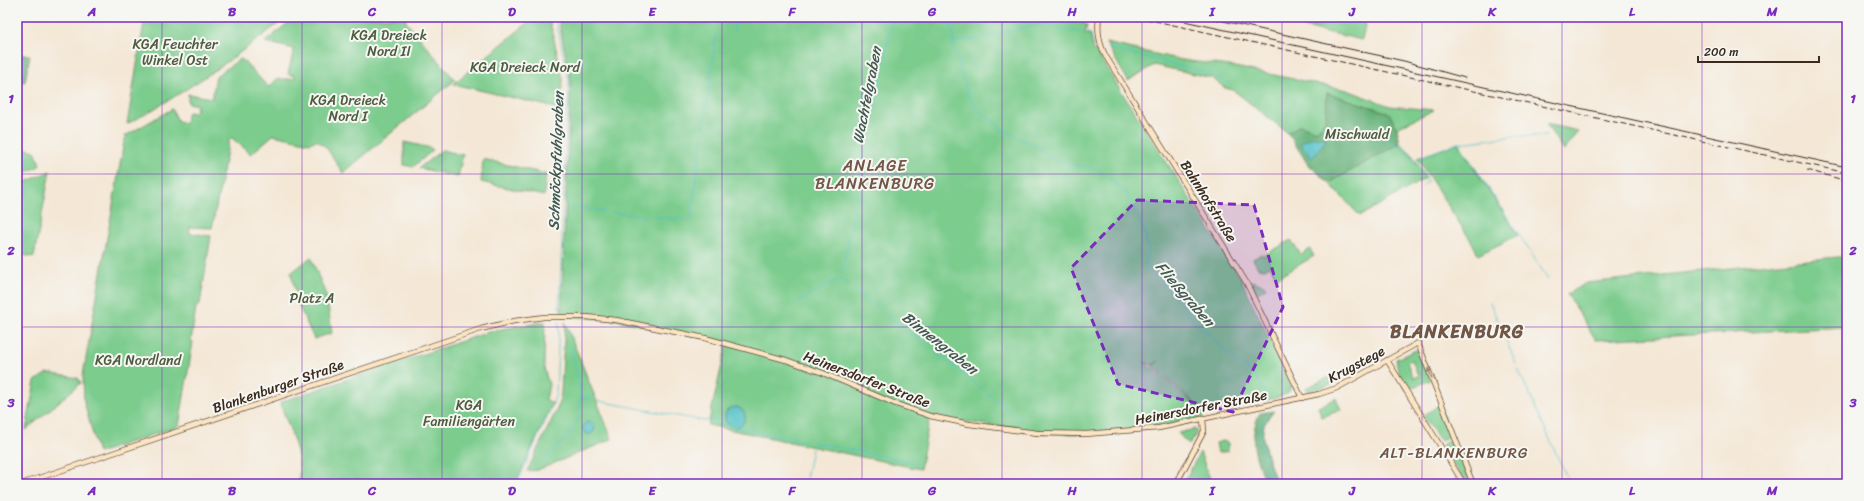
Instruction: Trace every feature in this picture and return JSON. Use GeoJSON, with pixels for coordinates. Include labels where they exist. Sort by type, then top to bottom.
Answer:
{"type":"FeatureCollection","features":[{"type":"Feature","properties":{"kind":"main road","name":"Bahnhofstraße"},"geometry":{"type":"LineString","coordinates":[[1099,17],[1097,32],[1105,55],[1246,282],[1302,398]]}},
{"type":"Feature","properties":{"kind":"main road","name":"Heinersdorfer Straße"},"geometry":{"type":"LineString","coordinates":[[544,317],[586,316],[616,320],[728,343],[812,369],[896,404],[930,416],[969,424],[1037,433],[1086,434],[1159,428],[1302,398]]}},
{"type":"Feature","properties":{"kind":"main road","name":"Blankenburger Straße"},"geometry":{"type":"LineString","coordinates":[[21,484],[481,329],[514,321],[544,317]]}},
{"type":"Feature","properties":{"kind":"main road","name":"Krugstege"},"geometry":{"type":"LineString","coordinates":[[1302,398],[1337,388],[1418,343],[1473,484]]}},
{"type":"Feature","properties":{"kind":"main road"},"geometry":{"type":"LineString","coordinates":[[1387,360],[1464,484]]}},
{"type":"Feature","properties":{"kind":"main road"},"geometry":{"type":"LineString","coordinates":[[1176,484],[1204,431],[1203,419]]}},
{"type":"Feature","properties":{"kind":"highlighted area"},"geometry":{"type":"Polygon","coordinates":[[[1137,200],[1254,205],[1283,307],[1233,412],[1118,384],[1071,268],[1137,200]]]}},
{"type":"Feature","properties":{"kind":"green space","name":"KGA Feuchter Winkel Ost"},"geometry":{"type":"Polygon","coordinates":[[[145,17],[287,17],[210,74],[127,124],[145,17]]]}},
{"type":"Feature","properties":{"kind":"green space","name":"KGA Nordland"},"geometry":{"type":"Polygon","coordinates":[[[295,17],[406,17],[406,22],[455,80],[343,173],[326,147],[316,140],[310,143],[273,135],[251,154],[232,138],[229,140],[212,228],[190,227],[189,233],[211,236],[200,304],[196,307],[191,341],[193,342],[179,426],[98,453],[84,402],[83,375],[125,136],[172,109],[178,121],[185,123],[188,112],[195,113],[197,105],[188,103],[188,94],[212,98],[216,76],[240,59],[243,60],[268,87],[277,79],[294,79],[295,76],[288,74],[294,49],[265,42],[295,17]]]}},
{"type":"Feature","properties":{"kind":"green space","name":"KGA Dreieck Nord"},"geometry":{"type":"Polygon","coordinates":[[[535,17],[549,17],[563,80],[559,111],[552,107],[453,84],[535,17]]]}},
{"type":"Feature","properties":{"kind":"green space"},"geometry":{"type":"Polygon","coordinates":[[[558,17],[1079,17],[1079,20],[1087,25],[1085,34],[1091,35],[1092,48],[1098,55],[1240,277],[1283,368],[1290,386],[1290,390],[1286,394],[1279,397],[1260,401],[1222,405],[1204,411],[1152,366],[1159,361],[1152,365],[1144,362],[1198,407],[1202,411],[1203,419],[1188,423],[1086,434],[1037,433],[930,416],[920,469],[708,425],[727,343],[616,320],[563,316],[561,313],[571,81],[558,17]]]}},
{"type":"Feature","properties":{"kind":"green space"},"geometry":{"type":"Polygon","coordinates":[[[1261,17],[1367,17],[1362,40],[1261,17]]]}},
{"type":"Feature","properties":{"kind":"green space"},"geometry":{"type":"Polygon","coordinates":[[[1106,43],[1182,60],[1230,66],[1347,90],[1390,106],[1434,110],[1400,126],[1397,129],[1389,113],[1327,93],[1325,119],[1320,127],[1316,131],[1300,125],[1288,133],[1233,90],[1225,88],[1212,78],[1154,65],[1128,81],[1106,43]]]}},
{"type":"Feature","properties":{"kind":"green space"},"geometry":{"type":"Polygon","coordinates":[[[17,54],[30,55],[25,82],[17,81],[17,54]]]}},
{"type":"Feature","properties":{"kind":"green space","name":"Mischwald"},"geometry":{"type":"Polygon","coordinates":[[[1327,93],[1389,113],[1397,129],[1400,143],[1329,183],[1307,163],[1288,133],[1300,125],[1316,131],[1320,127],[1325,119],[1327,93]]]}},
{"type":"Feature","properties":{"kind":"green space"},"geometry":{"type":"Polygon","coordinates":[[[1546,124],[1578,131],[1564,151],[1546,124]]]}},
{"type":"Feature","properties":{"kind":"green space"},"geometry":{"type":"Polygon","coordinates":[[[404,142],[431,148],[433,150],[413,167],[404,165],[404,142]]]}},
{"type":"Feature","properties":{"kind":"green space"},"geometry":{"type":"Polygon","coordinates":[[[1400,143],[1411,153],[1426,178],[1360,216],[1329,183],[1400,143]]]}},
{"type":"Feature","properties":{"kind":"green space"},"geometry":{"type":"Polygon","coordinates":[[[1458,143],[1518,235],[1478,255],[1473,244],[1417,158],[1458,143]]]}},
{"type":"Feature","properties":{"kind":"green space"},"geometry":{"type":"Polygon","coordinates":[[[22,148],[35,151],[40,164],[38,167],[19,175],[17,159],[19,150],[22,148]]]}},
{"type":"Feature","properties":{"kind":"green space"},"geometry":{"type":"Polygon","coordinates":[[[442,150],[463,155],[458,177],[419,168],[442,150]]]}},
{"type":"Feature","properties":{"kind":"green space"},"geometry":{"type":"Polygon","coordinates":[[[483,159],[546,174],[544,196],[481,182],[483,159]]]}},
{"type":"Feature","properties":{"kind":"green space"},"geometry":{"type":"Polygon","coordinates":[[[50,171],[34,257],[17,254],[17,186],[50,171]]]}},
{"type":"Feature","properties":{"kind":"green space"},"geometry":{"type":"Polygon","coordinates":[[[1291,240],[1301,255],[1310,249],[1314,256],[1277,278],[1270,266],[1265,269],[1258,268],[1253,259],[1262,254],[1263,256],[1291,240]]]}},
{"type":"Feature","properties":{"kind":"green space","name":"Platz A"},"geometry":{"type":"Polygon","coordinates":[[[311,257],[327,298],[332,333],[314,339],[299,306],[291,273],[311,257]]]}},
{"type":"Feature","properties":{"kind":"green space"},"geometry":{"type":"Polygon","coordinates":[[[1847,257],[1847,327],[1596,340],[1567,294],[1586,283],[1847,257]]]}},
{"type":"Feature","properties":{"kind":"green space"},"geometry":{"type":"Polygon","coordinates":[[[1251,281],[1264,285],[1266,288],[1258,293],[1251,281]]]}},
{"type":"Feature","properties":{"kind":"green space","name":"KGA Familiengärten"},"geometry":{"type":"Polygon","coordinates":[[[545,322],[544,368],[549,385],[546,400],[553,403],[515,484],[298,484],[299,463],[297,453],[280,402],[495,330],[545,322]]]}},
{"type":"Feature","properties":{"kind":"green space"},"geometry":{"type":"Polygon","coordinates":[[[565,322],[612,439],[538,470],[527,471],[558,407],[561,393],[565,322]]]}},
{"type":"Feature","properties":{"kind":"green space"},"geometry":{"type":"Polygon","coordinates":[[[1416,350],[1419,351],[1431,380],[1406,390],[1398,371],[1396,359],[1416,350]],[[1412,360],[1407,362],[1413,378],[1420,375],[1417,373],[1412,360]]]}},
{"type":"Feature","properties":{"kind":"green space"},"geometry":{"type":"Polygon","coordinates":[[[47,373],[78,378],[81,383],[26,430],[35,381],[47,373]]]}},
{"type":"Feature","properties":{"kind":"green space"},"geometry":{"type":"Polygon","coordinates":[[[1330,377],[1333,384],[1308,391],[1306,388],[1330,377]]]}},
{"type":"Feature","properties":{"kind":"green space"},"geometry":{"type":"Polygon","coordinates":[[[1336,398],[1341,410],[1322,417],[1318,407],[1336,398]]]}},
{"type":"Feature","properties":{"kind":"green space"},"geometry":{"type":"Polygon","coordinates":[[[1439,405],[1450,432],[1448,437],[1440,440],[1423,416],[1439,405]]]}},
{"type":"Feature","properties":{"kind":"green space"},"geometry":{"type":"Polygon","coordinates":[[[1274,411],[1265,424],[1263,435],[1267,457],[1277,484],[1266,484],[1256,457],[1254,448],[1254,431],[1260,413],[1274,411]]]}},
{"type":"Feature","properties":{"kind":"green space"},"geometry":{"type":"Polygon","coordinates":[[[1195,429],[1197,432],[1189,445],[1178,433],[1195,429]]]}},
{"type":"Feature","properties":{"kind":"green space"},"geometry":{"type":"Polygon","coordinates":[[[1223,441],[1228,443],[1228,451],[1218,453],[1216,443],[1223,441]]]}},
{"type":"Feature","properties":{"kind":"green space"},"geometry":{"type":"Polygon","coordinates":[[[1449,441],[1454,443],[1471,484],[1466,484],[1442,447],[1443,444],[1449,441]]]}},
{"type":"Feature","properties":{"kind":"green space"},"geometry":{"type":"Polygon","coordinates":[[[1200,452],[1212,484],[1185,484],[1184,482],[1200,452]]]}},
{"type":"Feature","properties":{"kind":"water"},"geometry":{"type":"Polygon","coordinates":[[[1313,137],[1327,139],[1312,158],[1300,143],[1313,137]]]}},
{"type":"Feature","properties":{"kind":"water"},"geometry":{"type":"Polygon","coordinates":[[[735,407],[742,410],[745,417],[742,424],[735,427],[728,424],[725,417],[728,410],[735,407]]]}},
{"type":"Feature","properties":{"kind":"water"},"geometry":{"type":"Polygon","coordinates":[[[591,422],[594,423],[594,433],[587,434],[584,433],[583,426],[584,423],[591,422]]]}},
{"type":"Feature","properties":{"kind":"waterway","name":"Schmöckpfuhlgraben"},"geometry":{"type":"LineString","coordinates":[[555,17],[569,79],[559,308]]}},
{"type":"Feature","properties":{"kind":"waterway"},"geometry":{"type":"LineString","coordinates":[[734,32],[735,17]]}},
{"type":"Feature","properties":{"kind":"waterway","name":"Wachtelgraben"},"geometry":{"type":"LineString","coordinates":[[842,272],[893,17]]}},
{"type":"Feature","properties":{"kind":"waterway","name":"Fließgraben"},"geometry":{"type":"LineString","coordinates":[[944,17],[953,32],[953,46],[968,96],[980,112],[995,121],[1001,130],[1036,146],[1050,157],[1061,163],[1096,168],[1127,193],[1144,232],[1148,249],[1146,264],[1148,270],[1170,290],[1194,322],[1212,337],[1232,358],[1255,375],[1268,397]]}},
{"type":"Feature","properties":{"kind":"waterway"},"geometry":{"type":"LineString","coordinates":[[953,42],[972,40],[1040,24],[1079,32]]}},
{"type":"Feature","properties":{"kind":"waterway"},"geometry":{"type":"LineString","coordinates":[[1085,32],[1091,34],[1097,51]]}},
{"type":"Feature","properties":{"kind":"waterway"},"geometry":{"type":"LineString","coordinates":[[704,127],[716,35]]}},
{"type":"Feature","properties":{"kind":"waterway"},"geometry":{"type":"LineString","coordinates":[[1108,48],[1212,74],[1230,84]]}},
{"type":"Feature","properties":{"kind":"waterway"},"geometry":{"type":"LineString","coordinates":[[1328,139],[1338,131],[1350,131],[1380,138]]}},
{"type":"Feature","properties":{"kind":"waterway"},"geometry":{"type":"LineString","coordinates":[[690,221],[703,133]]}},
{"type":"Feature","properties":{"kind":"waterway"},"geometry":{"type":"LineString","coordinates":[[1460,143],[1515,136],[1546,136]]}},
{"type":"Feature","properties":{"kind":"waterway"},"geometry":{"type":"LineString","coordinates":[[1384,139],[1403,148],[1417,165]]}},
{"type":"Feature","properties":{"kind":"waterway"},"geometry":{"type":"LineString","coordinates":[[1417,158],[1459,143],[1548,279]]}},
{"type":"Feature","properties":{"kind":"waterway"},"geometry":{"type":"LineString","coordinates":[[1419,167],[1428,182],[1423,185]]}},
{"type":"Feature","properties":{"kind":"waterway"},"geometry":{"type":"LineString","coordinates":[[571,207],[606,211]]}},
{"type":"Feature","properties":{"kind":"waterway"},"geometry":{"type":"LineString","coordinates":[[612,212],[646,216]]}},
{"type":"Feature","properties":{"kind":"waterway"},"geometry":{"type":"LineString","coordinates":[[652,216],[684,220]]}},
{"type":"Feature","properties":{"kind":"waterway","name":"Binnengraben"},"geometry":{"type":"LineString","coordinates":[[798,302],[840,278],[1022,420]]}},
{"type":"Feature","properties":{"kind":"waterway"},"geometry":{"type":"LineString","coordinates":[[1490,302],[1516,364]]}},
{"type":"Feature","properties":{"kind":"waterway","name":"Schmöckpfuhlgraben"},"geometry":{"type":"LineString","coordinates":[[552,406],[556,394],[559,322]]}},
{"type":"Feature","properties":{"kind":"waterway"},"geometry":{"type":"LineString","coordinates":[[544,459],[559,446],[577,422],[580,415],[580,391],[571,346]]}},
{"type":"Feature","properties":{"kind":"waterway"},"geometry":{"type":"LineString","coordinates":[[1518,369],[1570,484]]}},
{"type":"Feature","properties":{"kind":"waterway"},"geometry":{"type":"LineString","coordinates":[[581,397],[592,399]]}},
{"type":"Feature","properties":{"kind":"waterway"},"geometry":{"type":"LineString","coordinates":[[599,401],[704,421],[725,420]]}},
{"type":"Feature","properties":{"kind":"waterway","name":"Schmöckpfuhlgraben"},"geometry":{"type":"LineString","coordinates":[[517,484],[550,410]]}},
{"type":"Feature","properties":{"kind":"waterway","name":"Fließgraben"},"geometry":{"type":"LineString","coordinates":[[1268,414],[1261,426],[1260,434],[1266,464],[1274,484]]}},
{"type":"Feature","properties":{"kind":"waterway"},"geometry":{"type":"LineString","coordinates":[[721,424],[806,441]]}},
{"type":"Feature","properties":{"kind":"waterway"},"geometry":{"type":"LineString","coordinates":[[812,442],[916,463]]}},
{"type":"Feature","properties":{"kind":"waterway"},"geometry":{"type":"LineString","coordinates":[[805,484],[812,449]]}},
{"type":"Feature","properties":{"kind":"tram line"},"geometry":{"type":"LineString","coordinates":[[1166,17],[1847,167]]}},
{"type":"Feature","properties":{"kind":"tram line"},"geometry":{"type":"LineString","coordinates":[[1205,17],[1404,61],[1465,78]]}},
{"type":"Feature","properties":{"kind":"railway"},"geometry":{"type":"LineString","coordinates":[[1137,17],[1847,173]]}},
{"type":"Feature","properties":{"kind":"railway"},"geometry":{"type":"LineString","coordinates":[[1807,170],[1847,181]]}},
{"type":"Feature","properties":{"kind":"district","name":"ANLAGE BLANKENBURG"},"geometry":{"type":"Point","coordinates":[875,174]}},
{"type":"Feature","properties":{"kind":"district","name":"BLANKENBURG"},"geometry":{"type":"Point","coordinates":[1457,332]}},
{"type":"Feature","properties":{"kind":"district","name":"ALT-BLANKENBURG"},"geometry":{"type":"Point","coordinates":[1454,453]}},
{"type":"Feature","properties":{"kind":"park label","name":"KGA Dreieck Nord II"},"geometry":{"type":"Point","coordinates":[389,44]}},
{"type":"Feature","properties":{"kind":"park label","name":"KGA Dreieck Nord I"},"geometry":{"type":"Point","coordinates":[348,108]}}]}
